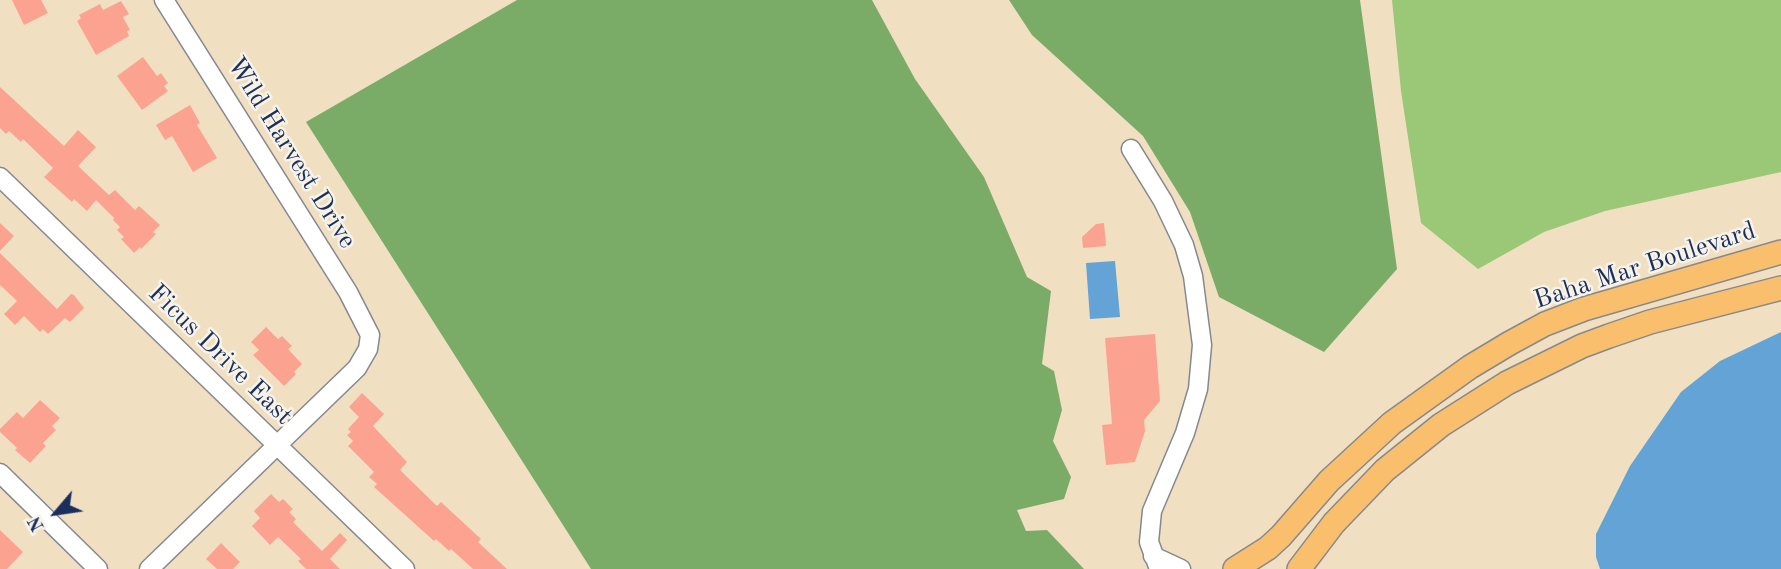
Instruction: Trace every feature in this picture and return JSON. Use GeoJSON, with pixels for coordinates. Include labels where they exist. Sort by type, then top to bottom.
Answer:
{"type":"FeatureCollection","features":[{"type":"Feature","properties":{"kind":"main road","name":"Baha Mar Boulevard"},"geometry":{"type":"LineString","coordinates":[[1235,569],[1268,548],[1281,536],[1329,481],[1392,422],[1450,380],[1510,343],[1545,324],[1584,309],[1781,252]]}},
{"type":"Feature","properties":{"kind":"main road","name":"Baha Mar Boulevard"},"geometry":{"type":"LineString","coordinates":[[1299,569],[1334,523],[1378,477],[1441,425],[1480,399],[1545,363],[1609,336],[1650,322],[1781,288]]}},
{"type":"Feature","properties":{"kind":"street","name":"Wild Harvest Drive"},"geometry":{"type":"LineString","coordinates":[[164,0],[348,292],[370,335],[368,349],[357,368],[276,446]]}},
{"type":"Feature","properties":{"kind":"street"},"geometry":{"type":"LineString","coordinates":[[1131,149],[1163,201],[1184,245],[1194,276],[1202,345],[1198,389],[1185,433],[1152,511],[1149,542],[1156,563],[1181,569]]}},
{"type":"Feature","properties":{"kind":"street","name":"Ficus Drive East"},"geometry":{"type":"LineString","coordinates":[[0,177],[405,569]]}},
{"type":"Feature","properties":{"kind":"street"},"geometry":{"type":"LineString","coordinates":[[149,569],[276,446]]}},
{"type":"Feature","properties":{"kind":"street"},"geometry":{"type":"LineString","coordinates":[[0,473],[99,569]]}},
{"type":"Feature","properties":{"kind":"green space"},"geometry":{"type":"Polygon","coordinates":[[[517,0],[872,0],[915,79],[984,177],[1027,277],[1051,291],[1042,364],[1054,371],[1062,410],[1053,441],[1071,477],[1064,499],[1017,510],[1026,531],[1047,530],[1084,569],[591,569],[306,122],[517,0]]]}},
{"type":"Feature","properties":{"kind":"green space"},"geometry":{"type":"Polygon","coordinates":[[[1009,0],[1360,0],[1397,269],[1324,352],[1219,297],[1190,212],[1143,136],[1032,35],[1009,0]]]}},
{"type":"Feature","properties":{"kind":"green space"},"geometry":{"type":"Polygon","coordinates":[[[1392,0],[1781,0],[1781,172],[1605,211],[1544,232],[1478,269],[1421,223],[1401,91],[1392,0]]]}},
{"type":"Feature","properties":{"kind":"water"},"geometry":{"type":"Polygon","coordinates":[[[1115,261],[1120,317],[1090,319],[1086,263],[1115,261]]]}},
{"type":"Feature","properties":{"kind":"water"},"geometry":{"type":"Polygon","coordinates":[[[1781,332],[1781,569],[1600,569],[1596,557],[1596,534],[1630,466],[1681,392],[1720,361],[1781,332]]]}},
{"type":"Feature","properties":{"kind":"building"},"geometry":{"type":"Polygon","coordinates":[[[12,0],[41,0],[48,13],[24,25],[12,0]]]}},
{"type":"Feature","properties":{"kind":"building"},"geometry":{"type":"Polygon","coordinates":[[[121,1],[129,14],[123,17],[130,30],[127,31],[129,36],[96,55],[77,21],[81,18],[79,15],[100,4],[103,10],[121,1]]]}},
{"type":"Feature","properties":{"kind":"building"},"geometry":{"type":"Polygon","coordinates":[[[143,57],[157,76],[161,73],[168,83],[164,86],[168,91],[142,110],[117,76],[143,57]]]}},
{"type":"Feature","properties":{"kind":"building"},"geometry":{"type":"Polygon","coordinates":[[[0,87],[64,146],[78,130],[96,147],[78,166],[109,195],[115,190],[135,210],[139,206],[160,225],[153,232],[156,234],[141,249],[140,247],[134,253],[121,239],[124,237],[117,230],[120,227],[96,200],[87,211],[74,199],[72,202],[44,177],[53,168],[23,139],[21,142],[9,131],[6,134],[0,128],[0,87]]]}},
{"type":"Feature","properties":{"kind":"building"},"geometry":{"type":"Polygon","coordinates":[[[190,105],[200,123],[197,125],[217,158],[193,172],[172,136],[165,140],[156,125],[190,105]]]}},
{"type":"Feature","properties":{"kind":"building"},"geometry":{"type":"Polygon","coordinates":[[[0,223],[14,236],[0,251],[0,223]]]}},
{"type":"Feature","properties":{"kind":"building"},"geometry":{"type":"Polygon","coordinates":[[[1104,223],[1106,246],[1083,248],[1082,237],[1096,224],[1104,223]]]}},
{"type":"Feature","properties":{"kind":"building"},"geometry":{"type":"Polygon","coordinates":[[[0,253],[57,309],[71,294],[84,308],[70,322],[65,318],[48,334],[43,329],[40,332],[24,316],[15,325],[4,314],[17,301],[0,285],[0,253]]]}},
{"type":"Feature","properties":{"kind":"building"},"geometry":{"type":"Polygon","coordinates":[[[266,327],[278,339],[282,336],[292,346],[288,349],[302,364],[284,386],[253,355],[259,350],[251,342],[266,327]]]}},
{"type":"Feature","properties":{"kind":"building"},"geometry":{"type":"Polygon","coordinates":[[[1155,334],[1160,401],[1144,420],[1145,431],[1135,462],[1106,465],[1102,425],[1112,424],[1105,338],[1155,334]]]}},
{"type":"Feature","properties":{"kind":"building"},"geometry":{"type":"Polygon","coordinates":[[[362,393],[384,414],[373,426],[407,462],[400,470],[437,506],[441,502],[481,539],[478,542],[507,569],[473,569],[451,549],[449,551],[436,539],[434,541],[374,487],[377,484],[369,477],[374,472],[348,446],[353,441],[347,435],[351,432],[348,429],[359,417],[349,407],[362,393]]]}},
{"type":"Feature","properties":{"kind":"building"},"geometry":{"type":"Polygon","coordinates":[[[40,400],[60,418],[52,426],[56,430],[43,443],[46,446],[30,463],[15,450],[17,448],[0,429],[17,412],[23,418],[40,400]]]}},
{"type":"Feature","properties":{"kind":"building"},"geometry":{"type":"Polygon","coordinates":[[[271,494],[279,502],[283,499],[293,509],[289,512],[296,519],[293,522],[322,551],[340,533],[347,540],[330,559],[340,569],[306,569],[298,561],[301,559],[278,537],[270,545],[252,526],[260,518],[254,511],[271,494]]]}},
{"type":"Feature","properties":{"kind":"building"},"geometry":{"type":"Polygon","coordinates":[[[0,530],[23,552],[7,569],[0,569],[0,530]]]}},
{"type":"Feature","properties":{"kind":"building"},"geometry":{"type":"Polygon","coordinates":[[[221,543],[240,562],[233,569],[217,569],[206,559],[221,543]]]}}]}
